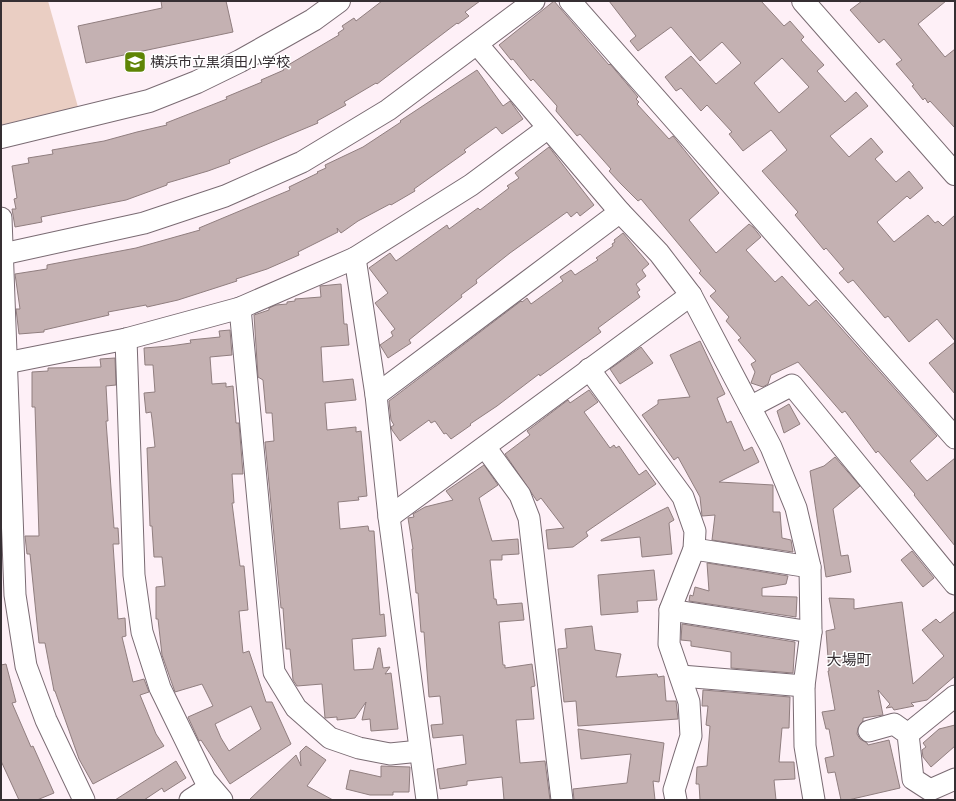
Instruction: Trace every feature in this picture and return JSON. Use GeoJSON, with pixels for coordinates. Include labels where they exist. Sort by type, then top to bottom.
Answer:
{"type":"FeatureCollection","features":[{"type":"Feature","properties":{"kind":"street"},"geometry":{"type":"LineString","coordinates":[[1,137],[148,101],[197,82],[240,61],[307,24],[339,1]]}},
{"type":"Feature","properties":{"kind":"street"},"geometry":{"type":"LineString","coordinates":[[3,254],[144,223],[225,196],[302,162],[388,110],[534,1]]}},
{"type":"Feature","properties":{"kind":"street"},"geometry":{"type":"LineString","coordinates":[[570,1],[955,438]]}},
{"type":"Feature","properties":{"kind":"street"},"geometry":{"type":"LineString","coordinates":[[803,1],[955,174]]}},
{"type":"Feature","properties":{"kind":"street"},"geometry":{"type":"LineString","coordinates":[[477,44],[620,212],[659,253],[691,295],[771,447],[796,508],[810,567],[812,632],[804,686],[813,744],[814,800]]}},
{"type":"Feature","properties":{"kind":"street"},"geometry":{"type":"LineString","coordinates":[[6,363],[126,339],[240,308],[354,258],[471,186],[548,128]]}},
{"type":"Feature","properties":{"kind":"street"},"geometry":{"type":"LineString","coordinates":[[376,395],[620,212]]}},
{"type":"Feature","properties":{"kind":"street"},"geometry":{"type":"LineString","coordinates":[[1,218],[15,595],[26,666],[46,720],[84,800]]}},
{"type":"Feature","properties":{"kind":"street"},"geometry":{"type":"LineString","coordinates":[[354,258],[376,395],[389,517],[427,800]]}},
{"type":"Feature","properties":{"kind":"street"},"geometry":{"type":"LineString","coordinates":[[389,517],[691,295]]}},
{"type":"Feature","properties":{"kind":"street"},"geometry":{"type":"LineString","coordinates":[[240,308],[274,672],[296,708],[330,738],[359,748],[390,754],[420,751]]}},
{"type":"Feature","properties":{"kind":"street"},"geometry":{"type":"LineString","coordinates":[[126,339],[134,575],[142,632],[160,688],[205,780],[216,793],[190,800]]}},
{"type":"Feature","properties":{"kind":"street"},"geometry":{"type":"LineString","coordinates":[[589,369],[682,497],[695,531],[694,549],[670,610],[669,644],[689,702],[691,736],[674,790],[676,800]]}},
{"type":"Feature","properties":{"kind":"street"},"geometry":{"type":"LineString","coordinates":[[750,407],[792,385],[955,584]]}},
{"type":"Feature","properties":{"kind":"street"},"geometry":{"type":"LineString","coordinates":[[485,447],[520,495],[530,518],[562,800]]}},
{"type":"Feature","properties":{"kind":"street"},"geometry":{"type":"LineString","coordinates":[[694,549],[810,567]]}},
{"type":"Feature","properties":{"kind":"street"},"geometry":{"type":"LineString","coordinates":[[670,610],[812,632]]}},
{"type":"Feature","properties":{"kind":"street"},"geometry":{"type":"LineString","coordinates":[[681,676],[804,686]]}},
{"type":"Feature","properties":{"kind":"street"},"geometry":{"type":"LineString","coordinates":[[908,734],[955,696]]}},
{"type":"Feature","properties":{"kind":"street"},"geometry":{"type":"LineString","coordinates":[[869,731],[894,724],[908,734],[913,779],[930,790],[955,779]]}},
{"type":"Feature","properties":{"kind":"shaded area"},"geometry":{"type":"Polygon","coordinates":[[[1,1],[48,1],[78,107],[1,125],[1,1]]]}},
{"type":"Feature","properties":{"kind":"building"},"geometry":{"type":"Polygon","coordinates":[[[161,1],[226,1],[233,32],[86,63],[78,26],[162,8],[161,1]]]}},
{"type":"Feature","properties":{"kind":"building"},"geometry":{"type":"Polygon","coordinates":[[[382,1],[480,1],[465,12],[469,16],[458,24],[457,23],[377,84],[376,83],[344,102],[346,105],[317,121],[318,123],[229,160],[230,163],[167,183],[167,185],[126,200],[41,217],[42,222],[15,227],[12,209],[16,209],[14,199],[17,198],[12,166],[29,163],[28,158],[53,154],[52,150],[104,141],[167,125],[166,123],[227,99],[226,97],[262,82],[261,80],[284,70],[283,68],[339,35],[338,33],[344,29],[342,26],[354,18],[356,21],[382,1]]]}},
{"type":"Feature","properties":{"kind":"building"},"geometry":{"type":"Polygon","coordinates":[[[554,1],[638,97],[636,99],[639,102],[637,104],[669,139],[673,136],[719,193],[689,220],[716,253],[749,224],[753,227],[761,237],[746,250],[775,282],[782,276],[809,306],[816,300],[937,436],[910,461],[927,481],[955,458],[955,546],[914,495],[915,494],[878,451],[876,453],[845,411],[842,413],[798,362],[771,375],[768,384],[763,387],[751,383],[755,372],[751,364],[756,361],[738,340],[741,338],[726,321],[729,317],[710,296],[716,291],[699,273],[701,271],[641,199],[638,201],[609,171],[611,169],[580,134],[577,136],[556,111],[557,106],[533,79],[531,81],[513,59],[511,60],[499,45],[554,1]]]}},
{"type":"Feature","properties":{"kind":"building"},"geometry":{"type":"Polygon","coordinates":[[[609,1],[761,1],[784,26],[790,21],[804,37],[801,40],[824,65],[817,71],[845,102],[856,92],[868,106],[830,136],[849,157],[871,138],[883,152],[875,159],[896,182],[909,171],[923,188],[910,199],[907,196],[877,222],[894,242],[928,215],[935,223],[938,221],[943,226],[955,215],[955,341],[937,319],[909,342],[888,316],[885,318],[853,280],[848,283],[839,273],[844,269],[826,248],[824,250],[795,215],[798,212],[762,171],[787,150],[771,130],[743,151],[729,134],[732,132],[707,105],[701,111],[681,88],[676,91],[665,77],[691,56],[716,84],[741,63],[722,42],[700,61],[671,27],[638,51],[630,41],[636,36],[609,1]],[[782,58],[754,83],[779,113],[809,87],[782,58]]]}},
{"type":"Feature","properties":{"kind":"building"},"geometry":{"type":"Polygon","coordinates":[[[862,1],[946,1],[918,24],[945,57],[955,49],[955,128],[930,101],[928,103],[925,98],[923,100],[912,86],[914,85],[896,64],[902,60],[884,39],[879,43],[850,10],[862,1]]]}},
{"type":"Feature","properties":{"kind":"building"},"geometry":{"type":"Polygon","coordinates":[[[477,70],[503,106],[510,101],[523,119],[502,134],[496,127],[464,150],[466,152],[414,189],[415,191],[391,205],[390,204],[358,221],[341,233],[337,228],[338,232],[298,252],[299,255],[267,269],[236,279],[237,281],[178,300],[147,307],[146,305],[108,312],[109,315],[44,330],[44,332],[19,334],[16,309],[20,309],[15,274],[47,269],[47,265],[136,248],[200,230],[199,228],[290,190],[289,187],[326,168],[325,165],[363,147],[477,70]]]}},
{"type":"Feature","properties":{"kind":"building"},"geometry":{"type":"Polygon","coordinates":[[[549,147],[594,205],[580,216],[577,212],[571,217],[567,212],[510,253],[476,280],[477,283],[461,295],[462,297],[409,340],[411,343],[388,358],[380,345],[393,336],[391,332],[395,329],[375,303],[388,293],[369,268],[390,253],[396,261],[447,225],[449,229],[478,208],[480,210],[509,188],[507,186],[519,178],[515,173],[549,147]]]}},
{"type":"Feature","properties":{"kind":"building"},"geometry":{"type":"Polygon","coordinates":[[[623,233],[649,264],[642,270],[646,276],[636,284],[640,290],[637,292],[640,297],[598,328],[601,332],[540,376],[539,374],[451,439],[446,433],[444,434],[435,421],[431,423],[429,420],[400,441],[391,427],[394,425],[391,420],[389,401],[521,301],[522,302],[527,298],[531,304],[563,281],[560,277],[571,270],[575,275],[598,260],[596,258],[613,246],[612,244],[615,242],[614,240],[623,233]]]}},
{"type":"Feature","properties":{"kind":"building"},"geometry":{"type":"Polygon","coordinates":[[[341,284],[344,324],[347,324],[349,345],[321,347],[323,382],[353,379],[356,400],[325,403],[327,430],[356,427],[356,432],[361,431],[367,496],[358,497],[359,500],[338,502],[340,529],[368,526],[369,531],[374,531],[380,615],[384,614],[386,636],[352,639],[354,670],[373,669],[378,648],[380,648],[383,668],[390,667],[385,674],[391,673],[398,729],[371,731],[370,719],[362,720],[366,702],[355,718],[337,720],[337,717],[325,718],[322,684],[297,686],[293,680],[290,649],[286,649],[265,442],[274,441],[272,413],[266,413],[263,380],[258,377],[254,315],[269,310],[269,308],[276,305],[287,304],[287,302],[295,301],[295,299],[321,297],[320,286],[341,284]]]}},
{"type":"Feature","properties":{"kind":"building"},"geometry":{"type":"Polygon","coordinates":[[[230,330],[232,355],[210,357],[212,384],[226,383],[226,387],[233,386],[236,423],[239,423],[243,474],[232,474],[234,503],[232,503],[240,566],[244,566],[248,610],[239,611],[243,653],[249,651],[266,702],[272,702],[291,744],[230,784],[201,740],[199,741],[188,717],[213,706],[202,684],[175,692],[162,655],[158,619],[156,619],[156,587],[165,586],[162,557],[154,557],[152,526],[150,526],[147,448],[155,447],[151,412],[146,413],[144,393],[155,392],[153,365],[145,365],[144,348],[191,343],[190,340],[220,337],[219,331],[230,330]],[[251,706],[215,724],[229,751],[261,729],[251,706]]]}},
{"type":"Feature","properties":{"kind":"building"},"geometry":{"type":"Polygon","coordinates":[[[700,341],[725,394],[717,398],[727,423],[731,421],[744,451],[752,447],[759,462],[719,482],[773,485],[773,512],[780,512],[782,538],[791,540],[793,552],[712,540],[715,515],[702,516],[700,497],[678,457],[674,460],[642,415],[658,404],[658,400],[690,397],[670,355],[700,341]]]}},
{"type":"Feature","properties":{"kind":"building"},"geometry":{"type":"Polygon","coordinates":[[[955,342],[955,394],[929,363],[955,342]]]}},
{"type":"Feature","properties":{"kind":"building"},"geometry":{"type":"Polygon","coordinates":[[[641,347],[653,363],[620,384],[610,369],[641,347]]]}},
{"type":"Feature","properties":{"kind":"building"},"geometry":{"type":"Polygon","coordinates":[[[115,358],[116,385],[106,386],[108,421],[106,421],[114,528],[118,528],[119,544],[113,544],[118,619],[125,618],[126,636],[122,637],[133,682],[144,679],[149,692],[140,695],[156,734],[164,746],[93,784],[79,759],[54,691],[45,643],[39,643],[30,554],[27,554],[25,536],[39,536],[35,407],[32,407],[32,372],[48,371],[48,368],[101,367],[100,359],[115,358]]]}},
{"type":"Feature","properties":{"kind":"building"},"geometry":{"type":"Polygon","coordinates":[[[589,390],[598,402],[584,412],[610,448],[614,445],[616,448],[619,446],[639,475],[646,470],[656,484],[586,532],[588,536],[573,547],[548,549],[546,530],[564,528],[541,498],[537,501],[505,454],[530,435],[527,431],[568,400],[570,403],[589,390]]]}},
{"type":"Feature","properties":{"kind":"building"},"geometry":{"type":"Polygon","coordinates":[[[789,404],[800,424],[784,433],[777,411],[789,404]]]}},
{"type":"Feature","properties":{"kind":"building"},"geometry":{"type":"Polygon","coordinates":[[[835,457],[860,486],[833,509],[841,556],[848,555],[851,572],[826,577],[810,471],[824,466],[835,457]]]}},
{"type":"Feature","properties":{"kind":"building"},"geometry":{"type":"Polygon","coordinates":[[[484,465],[498,485],[479,498],[492,541],[518,539],[519,554],[502,555],[502,560],[490,560],[494,599],[496,599],[497,605],[522,603],[524,620],[499,622],[503,665],[505,665],[505,668],[532,664],[535,686],[531,687],[534,719],[516,720],[520,763],[545,761],[550,800],[504,800],[502,777],[467,781],[467,785],[440,789],[437,769],[466,764],[463,735],[433,738],[431,725],[443,724],[440,696],[429,697],[424,632],[421,632],[418,593],[416,593],[413,549],[408,518],[414,517],[413,514],[425,507],[453,500],[446,491],[484,465]]]}},
{"type":"Feature","properties":{"kind":"building"},"geometry":{"type":"Polygon","coordinates":[[[668,507],[674,520],[669,523],[672,554],[642,557],[640,537],[601,541],[601,540],[668,507]]]}},
{"type":"Feature","properties":{"kind":"building"},"geometry":{"type":"Polygon","coordinates":[[[912,551],[934,578],[923,587],[901,560],[912,551]]]}},
{"type":"Feature","properties":{"kind":"building"},"geometry":{"type":"Polygon","coordinates":[[[707,563],[788,576],[786,584],[762,588],[762,596],[797,597],[796,617],[689,601],[690,595],[693,596],[695,587],[709,591],[707,563]]]}},
{"type":"Feature","properties":{"kind":"building"},"geometry":{"type":"Polygon","coordinates":[[[654,570],[657,600],[637,601],[638,612],[601,615],[598,575],[654,570]]]}},
{"type":"Feature","properties":{"kind":"building"},"geometry":{"type":"Polygon","coordinates":[[[829,598],[854,599],[854,609],[902,602],[913,684],[944,656],[922,630],[936,619],[940,623],[955,611],[955,676],[927,700],[911,703],[914,706],[894,710],[892,707],[886,708],[890,704],[878,690],[883,715],[863,718],[863,721],[858,728],[857,734],[860,739],[868,745],[889,740],[900,788],[848,800],[841,800],[835,772],[828,773],[825,758],[834,756],[829,729],[826,729],[822,712],[835,710],[828,671],[826,631],[835,629],[829,598]]]}},
{"type":"Feature","properties":{"kind":"building"},"geometry":{"type":"Polygon","coordinates":[[[682,624],[795,642],[793,673],[731,668],[731,652],[691,646],[691,641],[681,640],[682,624]]]}},
{"type":"Feature","properties":{"kind":"building"},"geometry":{"type":"Polygon","coordinates":[[[592,626],[595,650],[621,654],[616,677],[657,674],[658,677],[664,676],[666,701],[676,701],[678,719],[578,726],[576,701],[564,702],[558,649],[567,648],[565,629],[592,626]]]}},
{"type":"Feature","properties":{"kind":"building"},"geometry":{"type":"Polygon","coordinates":[[[6,664],[16,702],[12,703],[31,747],[33,746],[54,793],[37,800],[19,800],[1,761],[1,665],[6,664]]]}},
{"type":"Feature","properties":{"kind":"building"},"geometry":{"type":"Polygon","coordinates":[[[703,690],[790,697],[789,728],[782,728],[779,762],[794,762],[795,779],[774,780],[776,800],[700,800],[699,784],[696,784],[697,767],[707,766],[710,726],[706,725],[708,706],[702,706],[703,690]]]}},
{"type":"Feature","properties":{"kind":"building"},"geometry":{"type":"Polygon","coordinates":[[[955,725],[955,746],[931,767],[923,757],[922,750],[926,747],[923,743],[939,729],[955,725]]]}},
{"type":"Feature","properties":{"kind":"building"},"geometry":{"type":"Polygon","coordinates":[[[578,729],[664,743],[659,782],[653,781],[655,800],[574,800],[573,789],[627,783],[631,754],[581,759],[578,729]]]}},
{"type":"Feature","properties":{"kind":"building"},"geometry":{"type":"Polygon","coordinates":[[[306,746],[326,760],[307,786],[333,800],[249,800],[296,755],[301,766],[300,752],[306,746]]]}},
{"type":"Feature","properties":{"kind":"building"},"geometry":{"type":"Polygon","coordinates":[[[176,761],[186,778],[164,792],[162,788],[144,800],[115,800],[176,761]]]}},
{"type":"Feature","properties":{"kind":"building"},"geometry":{"type":"Polygon","coordinates":[[[381,766],[410,767],[409,792],[393,792],[393,795],[370,795],[346,789],[350,770],[381,777],[381,766]]]}},
{"type":"Feature","properties":{"kind":"place","name":"横浜市立黒須田小学校"},"geometry":{"type":"Point","coordinates":[135,62]}},
{"type":"Feature","properties":{"kind":"district","name":"大場町"},"geometry":{"type":"Point","coordinates":[849,660]}}]}
